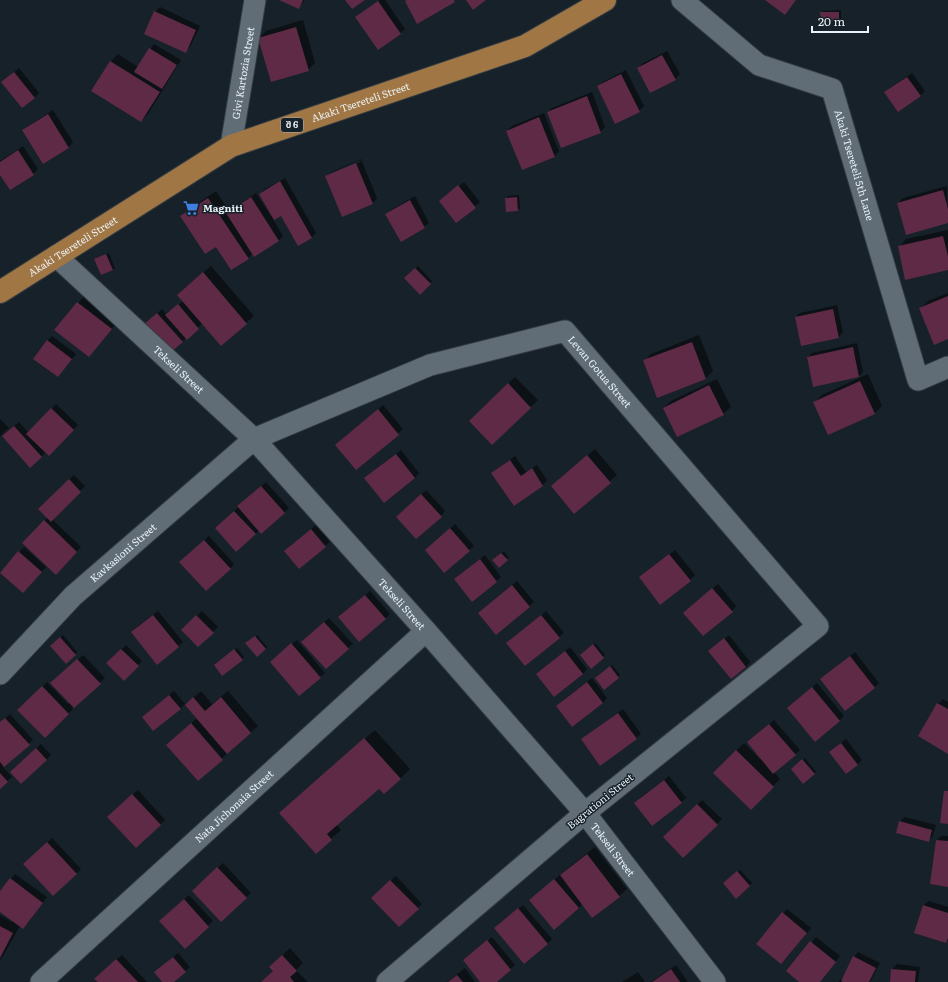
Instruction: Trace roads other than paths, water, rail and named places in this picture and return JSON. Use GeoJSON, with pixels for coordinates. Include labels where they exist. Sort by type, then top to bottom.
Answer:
{"type":"FeatureCollection","features":[{"type":"Feature","properties":{"kind":"main road","name":"Akaki Tsereteli Street"},"geometry":{"type":"LineString","coordinates":[[0,292],[231,146],[525,46],[605,0]]}},
{"type":"Feature","properties":{"kind":"street","name":"Givi Kartozia Street"},"geometry":{"type":"LineString","coordinates":[[231,146],[255,0]]}},
{"type":"Feature","properties":{"kind":"street","name":"Akaki Tsereteli 5th Lane"},"geometry":{"type":"LineString","coordinates":[[682,0],[759,65],[832,89],[918,380],[948,367]]}},
{"type":"Feature","properties":{"kind":"street","name":"Tekseli Street"},"geometry":{"type":"LineString","coordinates":[[56,256],[254,439],[426,631],[585,813],[716,982]]}},
{"type":"Feature","properties":{"kind":"street","name":"Levan Gotua Street"},"geometry":{"type":"LineString","coordinates":[[254,439],[430,365],[565,331],[818,626]]}},
{"type":"Feature","properties":{"kind":"street","name":"Kavkasioni Street"},"geometry":{"type":"LineString","coordinates":[[0,674],[73,596],[254,439]]}},
{"type":"Feature","properties":{"kind":"street","name":"Bagrationi Street"},"geometry":{"type":"LineString","coordinates":[[387,982],[585,813],[818,626]]}},
{"type":"Feature","properties":{"kind":"street","name":"Nata Jichonaia Street"},"geometry":{"type":"LineString","coordinates":[[42,982],[426,631]]}},
{"type":"Feature","properties":{"kind":"place","name":"Magniti"},"geometry":{"type":"Point","coordinates":[191,208]}}]}
